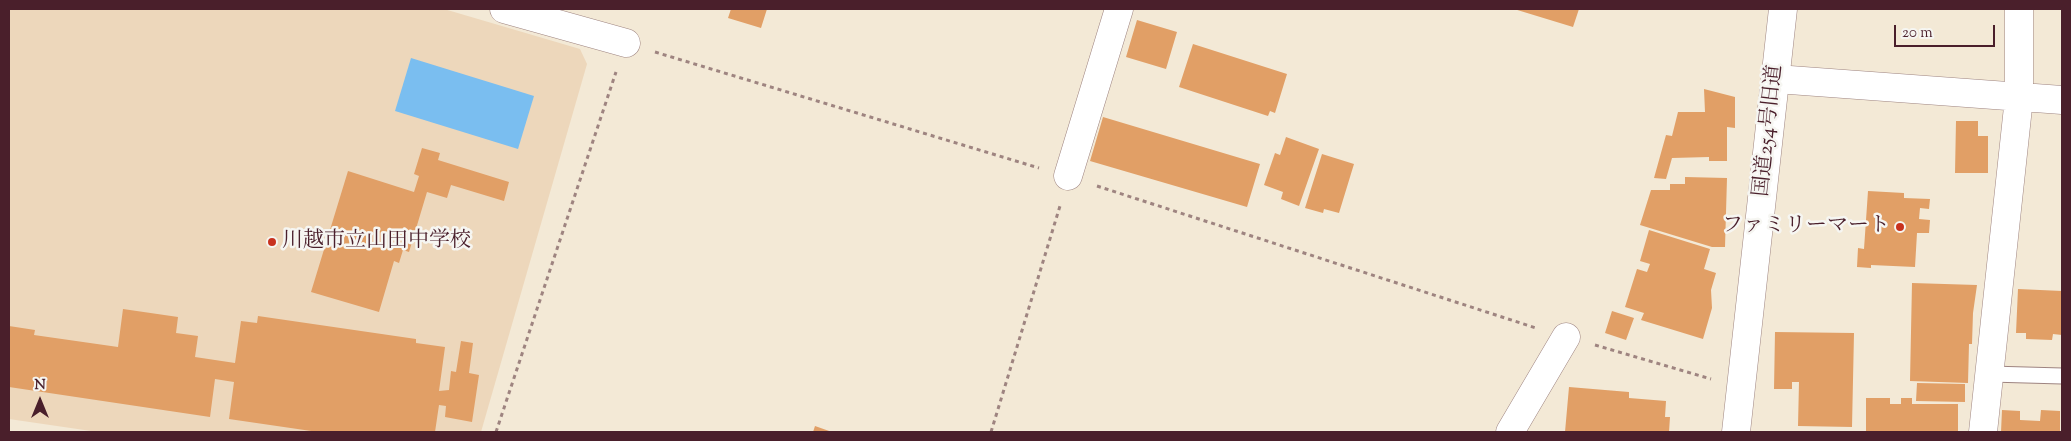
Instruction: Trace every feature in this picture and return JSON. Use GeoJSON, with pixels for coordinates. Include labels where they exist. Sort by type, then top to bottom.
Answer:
{"type":"FeatureCollection","features":[{"type":"Feature","properties":{"kind":"street"},"geometry":{"type":"LineString","coordinates":[[504,9],[626,43]]}},
{"type":"Feature","properties":{"kind":"street"},"geometry":{"type":"LineString","coordinates":[[1068,176],[1119,9]]}},
{"type":"Feature","properties":{"kind":"street","name":"国道254号旧道"},"geometry":{"type":"LineString","coordinates":[[1736,432],[1783,9]]}},
{"type":"Feature","properties":{"kind":"street"},"geometry":{"type":"LineString","coordinates":[[1983,432],[2019,98],[2019,9]]}},
{"type":"Feature","properties":{"kind":"street"},"geometry":{"type":"LineString","coordinates":[[1776,79],[2062,100]]}},
{"type":"Feature","properties":{"kind":"street"},"geometry":{"type":"LineString","coordinates":[[1510,432],[1566,337]]}},
{"type":"Feature","properties":{"kind":"lane"},"geometry":{"type":"LineString","coordinates":[[1990,374],[2062,376]]}},
{"type":"Feature","properties":{"kind":"path"},"geometry":{"type":"LineString","coordinates":[[496,432],[626,43],[1068,176],[1566,337],[1741,387]]}},
{"type":"Feature","properties":{"kind":"path"},"geometry":{"type":"LineString","coordinates":[[991,432],[1068,176]]}},
{"type":"Feature","properties":{"kind":"shaded area","name":"川越市立山田中学校"},"geometry":{"type":"Polygon","coordinates":[[[9,9],[444,9],[580,49],[587,64],[481,432],[98,432],[9,419],[9,9]]]}},
{"type":"Feature","properties":{"kind":"water"},"geometry":{"type":"Polygon","coordinates":[[[411,58],[534,96],[518,149],[395,111],[411,58]]]}},
{"type":"Feature","properties":{"kind":"building"},"geometry":{"type":"Polygon","coordinates":[[[731,9],[767,9],[761,28],[728,18],[731,9]]]}},
{"type":"Feature","properties":{"kind":"building"},"geometry":{"type":"Polygon","coordinates":[[[1514,9],[1579,9],[1573,27],[1514,9]]]}},
{"type":"Feature","properties":{"kind":"building"},"geometry":{"type":"Polygon","coordinates":[[[1137,20],[1177,32],[1166,69],[1126,57],[1137,20]]]}},
{"type":"Feature","properties":{"kind":"building"},"geometry":{"type":"Polygon","coordinates":[[[1193,44],[1287,74],[1275,113],[1270,111],[1268,116],[1179,87],[1193,44]]]}},
{"type":"Feature","properties":{"kind":"building"},"geometry":{"type":"Polygon","coordinates":[[[1704,89],[1735,97],[1735,128],[1727,127],[1727,161],[1709,161],[1709,157],[1672,158],[1666,179],[1654,178],[1666,135],[1672,136],[1678,112],[1705,112],[1704,89]]]}},
{"type":"Feature","properties":{"kind":"building"},"geometry":{"type":"Polygon","coordinates":[[[1103,117],[1260,164],[1247,207],[1090,161],[1103,117]]]}},
{"type":"Feature","properties":{"kind":"building"},"geometry":{"type":"Polygon","coordinates":[[[1956,121],[1978,121],[1978,136],[1988,136],[1988,173],[1955,173],[1956,121]]]}},
{"type":"Feature","properties":{"kind":"building"},"geometry":{"type":"Polygon","coordinates":[[[1286,137],[1319,149],[1299,206],[1281,199],[1283,192],[1264,185],[1275,153],[1280,155],[1286,137]]]}},
{"type":"Feature","properties":{"kind":"building"},"geometry":{"type":"Polygon","coordinates":[[[422,148],[440,153],[438,160],[509,182],[504,201],[451,185],[447,198],[427,192],[409,252],[403,250],[399,263],[394,261],[379,312],[311,292],[348,171],[414,192],[419,176],[414,174],[422,148]]]}},
{"type":"Feature","properties":{"kind":"building"},"geometry":{"type":"Polygon","coordinates":[[[1322,154],[1354,164],[1339,213],[1324,209],[1323,213],[1305,208],[1322,154]]]}},
{"type":"Feature","properties":{"kind":"building"},"geometry":{"type":"Polygon","coordinates":[[[1685,177],[1727,178],[1725,247],[1712,247],[1640,225],[1651,190],[1670,190],[1670,184],[1685,184],[1685,177]]]}},
{"type":"Feature","properties":{"kind":"building"},"geometry":{"type":"Polygon","coordinates":[[[1868,191],[1904,193],[1904,198],[1930,199],[1929,209],[1920,208],[1919,219],[1930,220],[1929,233],[1917,233],[1915,267],[1871,265],[1871,268],[1857,267],[1858,248],[1864,249],[1868,191]]]}},
{"type":"Feature","properties":{"kind":"building"},"geometry":{"type":"Polygon","coordinates":[[[1649,230],[1710,249],[1704,269],[1716,273],[1711,290],[1712,308],[1703,339],[1641,320],[1644,313],[1625,307],[1637,269],[1647,272],[1650,264],[1640,261],[1649,230]]]}},
{"type":"Feature","properties":{"kind":"building"},"geometry":{"type":"Polygon","coordinates":[[[1912,283],[1977,285],[1973,313],[1972,344],[1969,344],[1968,383],[1910,381],[1912,283]]]}},
{"type":"Feature","properties":{"kind":"building"},"geometry":{"type":"Polygon","coordinates":[[[2018,289],[2062,291],[2062,335],[2053,334],[2052,340],[2026,339],[2026,333],[2016,333],[2018,289]]]}},
{"type":"Feature","properties":{"kind":"building"},"geometry":{"type":"Polygon","coordinates":[[[123,309],[178,317],[176,333],[198,336],[195,357],[235,363],[241,321],[257,323],[258,316],[416,339],[416,343],[445,347],[439,391],[449,390],[451,371],[456,372],[461,341],[473,343],[469,373],[479,375],[472,422],[445,417],[446,406],[439,405],[435,432],[318,432],[229,419],[234,382],[215,379],[210,417],[9,387],[9,326],[35,330],[34,335],[118,347],[123,309]]]}},
{"type":"Feature","properties":{"kind":"building"},"geometry":{"type":"Polygon","coordinates":[[[1612,311],[1634,318],[1626,340],[1605,333],[1612,311]]]}},
{"type":"Feature","properties":{"kind":"building"},"geometry":{"type":"Polygon","coordinates":[[[1775,332],[1854,333],[1852,427],[1798,426],[1799,382],[1792,382],[1792,389],[1774,389],[1775,332]]]}},
{"type":"Feature","properties":{"kind":"building"},"geometry":{"type":"Polygon","coordinates":[[[1917,383],[1965,384],[1965,402],[1916,401],[1917,383]]]}},
{"type":"Feature","properties":{"kind":"building"},"geometry":{"type":"Polygon","coordinates":[[[1569,387],[1629,392],[1629,398],[1666,401],[1665,417],[1670,417],[1669,432],[1565,432],[1569,387]]]}},
{"type":"Feature","properties":{"kind":"building"},"geometry":{"type":"Polygon","coordinates":[[[1866,398],[1890,398],[1890,404],[1901,404],[1901,398],[1912,398],[1912,404],[1958,404],[1958,432],[1866,432],[1866,398]]]}},
{"type":"Feature","properties":{"kind":"building"},"geometry":{"type":"Polygon","coordinates":[[[2002,410],[2020,411],[2020,420],[2040,421],[2041,410],[2060,411],[2060,432],[2001,432],[2002,410]]]}},
{"type":"Feature","properties":{"kind":"building"},"geometry":{"type":"Polygon","coordinates":[[[815,426],[832,432],[813,432],[815,426]]]}},
{"type":"Feature","properties":{"kind":"place","name":"ファミリーマート"},"geometry":{"type":"Point","coordinates":[1900,227]}},
{"type":"Feature","properties":{"kind":"place","name":"川越市立山田中学校"},"geometry":{"type":"Point","coordinates":[272,242]}}]}
